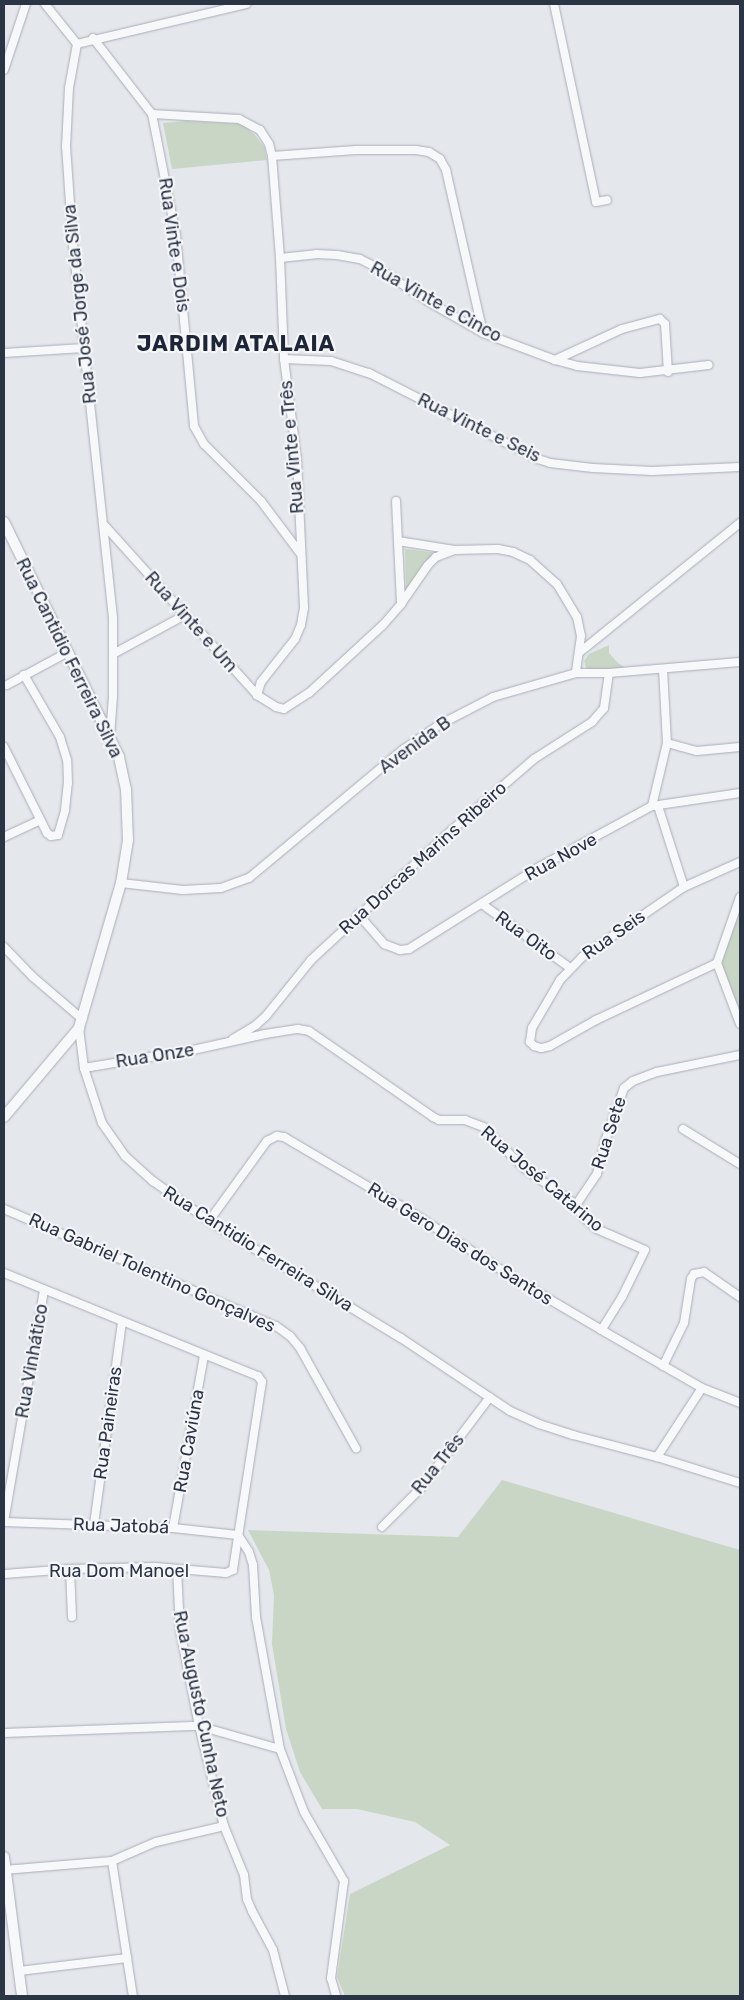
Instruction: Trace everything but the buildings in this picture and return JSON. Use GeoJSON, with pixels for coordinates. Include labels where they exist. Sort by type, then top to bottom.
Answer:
{"type":"FeatureCollection","features":[{"type":"Feature","properties":{"kind":"street"},"geometry":{"type":"LineString","coordinates":[[4,70],[26,4]]}},
{"type":"Feature","properties":{"kind":"street"},"geometry":{"type":"LineString","coordinates":[[46,4],[77,44],[93,38],[246,4]]}},
{"type":"Feature","properties":{"kind":"street"},"geometry":{"type":"LineString","coordinates":[[554,4],[596,202],[607,200]]}},
{"type":"Feature","properties":{"kind":"street","name":"Rua Vinte e Dois"},"geometry":{"type":"LineString","coordinates":[[93,38],[152,114],[176,235],[194,426],[204,444],[261,501],[300,553]]}},
{"type":"Feature","properties":{"kind":"street","name":"Rua José Jorge da Silva"},"geometry":{"type":"LineString","coordinates":[[77,44],[69,88],[66,147],[84,348],[105,526],[113,618],[110,737]]}},
{"type":"Feature","properties":{"kind":"street","name":"Rua Vinte e Três"},"geometry":{"type":"LineString","coordinates":[[152,114],[245,121],[260,130],[266,137],[272,156],[280,258],[284,359],[297,459],[304,608],[301,624],[295,638],[261,682],[257,696]]}},
{"type":"Feature","properties":{"kind":"street"},"geometry":{"type":"LineString","coordinates":[[272,156],[356,150],[416,150],[429,152],[440,159],[446,170],[483,333]]}},
{"type":"Feature","properties":{"kind":"street","name":"Rua Vinte e Cinco"},"geometry":{"type":"LineString","coordinates":[[280,258],[316,254],[360,259],[378,268],[429,302],[483,333],[555,360],[603,370],[640,373],[668,372],[709,365]]}},
{"type":"Feature","properties":{"kind":"street"},"geometry":{"type":"LineString","coordinates":[[555,360],[622,329],[658,318],[665,324],[668,372]]}},
{"type":"Feature","properties":{"kind":"street"},"geometry":{"type":"LineString","coordinates":[[4,353],[84,348]]}},
{"type":"Feature","properties":{"kind":"street","name":"Rua Vinte e Seis"},"geometry":{"type":"LineString","coordinates":[[284,359],[331,361],[369,373],[538,460],[550,463],[593,468],[652,471],[740,467]]}},
{"type":"Feature","properties":{"kind":"street"},"geometry":{"type":"LineString","coordinates":[[396,501],[401,604]]}},
{"type":"Feature","properties":{"kind":"street","name":"Rua Cantidio Ferreira Silva"},"geometry":{"type":"LineString","coordinates":[[4,522],[110,737],[119,757],[126,789],[128,840],[121,883],[81,1024],[84,1068],[102,1123],[125,1156],[153,1181],[209,1221],[401,1338],[510,1411],[539,1424],[657,1457],[740,1483]]}},
{"type":"Feature","properties":{"kind":"street"},"geometry":{"type":"LineString","coordinates":[[580,652],[740,523]]}},
{"type":"Feature","properties":{"kind":"street","name":"Rua Vinte e Um"},"geometry":{"type":"LineString","coordinates":[[105,526],[257,696],[268,704],[284,709],[309,693],[383,625],[401,604]]}},
{"type":"Feature","properties":{"kind":"street"},"geometry":{"type":"LineString","coordinates":[[398,541],[454,550],[498,549],[514,552],[530,560],[557,584],[577,617],[581,636],[576,673]]}},
{"type":"Feature","properties":{"kind":"street"},"geometry":{"type":"LineString","coordinates":[[401,604],[428,565],[436,558],[454,550]]}},
{"type":"Feature","properties":{"kind":"street"},"geometry":{"type":"LineString","coordinates":[[113,654],[185,615]]}},
{"type":"Feature","properties":{"kind":"street"},"geometry":{"type":"LineString","coordinates":[[7,685],[68,652]]}},
{"type":"Feature","properties":{"kind":"street","name":"Avenida B"},"geometry":{"type":"LineString","coordinates":[[121,883],[182,890],[221,888],[249,878],[404,750],[467,708],[493,697],[576,673],[609,673],[740,662]]}},
{"type":"Feature","properties":{"kind":"street"},"geometry":{"type":"LineString","coordinates":[[663,669],[667,743],[655,806],[684,887]]}},
{"type":"Feature","properties":{"kind":"street","name":"Rua Dorcas Marins Ribeiro"},"geometry":{"type":"LineString","coordinates":[[226,1043],[256,1025],[266,1016],[311,960],[358,914],[534,759],[592,722],[604,708],[609,673]]}},
{"type":"Feature","properties":{"kind":"street"},"geometry":{"type":"LineString","coordinates":[[4,747],[47,833],[54,837],[60,832],[65,810],[68,783],[67,760],[60,737],[24,676]]}},
{"type":"Feature","properties":{"kind":"street"},"geometry":{"type":"LineString","coordinates":[[667,743],[697,751],[740,748]]}},
{"type":"Feature","properties":{"kind":"street","name":"Rua Nove"},"geometry":{"type":"LineString","coordinates":[[358,914],[384,944],[400,950],[409,949],[540,866],[655,806],[740,793]]}},
{"type":"Feature","properties":{"kind":"street"},"geometry":{"type":"LineString","coordinates":[[4,837],[40,820]]}},
{"type":"Feature","properties":{"kind":"street","name":"Rua Seis"},"geometry":{"type":"LineString","coordinates":[[717,963],[596,1020],[550,1046],[541,1048],[534,1046],[529,1036],[560,980],[582,957],[684,887],[740,862]]}},
{"type":"Feature","properties":{"kind":"street"},"geometry":{"type":"LineString","coordinates":[[740,897],[717,963],[740,1024]]}},
{"type":"Feature","properties":{"kind":"street","name":"Rua Oito"},"geometry":{"type":"LineString","coordinates":[[482,904],[570,968]]}},
{"type":"Feature","properties":{"kind":"street"},"geometry":{"type":"LineString","coordinates":[[4,948],[81,1024],[4,1117]]}},
{"type":"Feature","properties":{"kind":"street","name":"Rua José Catarino"},"geometry":{"type":"LineString","coordinates":[[226,1043],[298,1029],[310,1031],[433,1117],[439,1120],[465,1120],[483,1127],[524,1168],[576,1205],[584,1218],[597,1230],[645,1250],[622,1297],[601,1330]]}},
{"type":"Feature","properties":{"kind":"street","name":"Rua Onze"},"geometry":{"type":"LineString","coordinates":[[84,1068],[226,1043]]}},
{"type":"Feature","properties":{"kind":"street","name":"Rua Sete"},"geometry":{"type":"LineString","coordinates":[[576,1205],[597,1174],[605,1141],[624,1088],[633,1081],[657,1072],[740,1054]]}},
{"type":"Feature","properties":{"kind":"street"},"geometry":{"type":"LineString","coordinates":[[683,1129],[740,1164]]}},
{"type":"Feature","properties":{"kind":"street","name":"Rua Gero Dias dos Santos"},"geometry":{"type":"LineString","coordinates":[[209,1221],[268,1141],[277,1136],[284,1138],[408,1210],[525,1285],[601,1330],[702,1388],[740,1403]]}},
{"type":"Feature","properties":{"kind":"street","name":"Rua Gabriel Tolentino Gonçalves"},"geometry":{"type":"LineString","coordinates":[[4,1209],[276,1326],[290,1336],[300,1348],[356,1448]]}},
{"type":"Feature","properties":{"kind":"street"},"geometry":{"type":"LineString","coordinates":[[663,1366],[684,1323],[694,1274],[704,1272],[740,1297]]}},
{"type":"Feature","properties":{"kind":"street"},"geometry":{"type":"LineString","coordinates":[[4,1273],[258,1376],[262,1382],[238,1535],[249,1552],[253,1566],[256,1618],[280,1749],[304,1812],[344,1882],[331,1978],[336,1996]]}},
{"type":"Feature","properties":{"kind":"street","name":"Rua Vinhático"},"geometry":{"type":"LineString","coordinates":[[4,1522],[44,1290]]}},
{"type":"Feature","properties":{"kind":"street","name":"Rua Paineiras"},"geometry":{"type":"LineString","coordinates":[[94,1524],[122,1322]]}},
{"type":"Feature","properties":{"kind":"street","name":"Rua Caviúna"},"geometry":{"type":"LineString","coordinates":[[174,1528],[204,1355]]}},
{"type":"Feature","properties":{"kind":"street"},"geometry":{"type":"LineString","coordinates":[[657,1457],[702,1388]]}},
{"type":"Feature","properties":{"kind":"street","name":"Rua Três"},"geometry":{"type":"LineString","coordinates":[[382,1527],[421,1488],[490,1397]]}},
{"type":"Feature","properties":{"kind":"street","name":"Rua Jatobá"},"geometry":{"type":"LineString","coordinates":[[4,1522],[174,1528],[238,1535]]}},
{"type":"Feature","properties":{"kind":"street","name":"Rua Dom Manoel"},"geometry":{"type":"LineString","coordinates":[[4,1574],[70,1569],[177,1569],[226,1573],[233,1570],[236,1565],[238,1535]]}},
{"type":"Feature","properties":{"kind":"street"},"geometry":{"type":"LineString","coordinates":[[70,1569],[72,1618]]}},
{"type":"Feature","properties":{"kind":"street","name":"Rua Augusto Cunha Neto"},"geometry":{"type":"LineString","coordinates":[[177,1569],[180,1630],[199,1726],[224,1826],[244,1875],[247,1899],[273,1950],[285,1996]]}},
{"type":"Feature","properties":{"kind":"street"},"geometry":{"type":"LineString","coordinates":[[4,1733],[199,1726],[280,1749]]}},
{"type":"Feature","properties":{"kind":"street"},"geometry":{"type":"LineString","coordinates":[[5,1870],[112,1862],[156,1842],[224,1826]]}},
{"type":"Feature","properties":{"kind":"street"},"geometry":{"type":"LineString","coordinates":[[4,1857],[22,1996]]}},
{"type":"Feature","properties":{"kind":"street"},"geometry":{"type":"LineString","coordinates":[[112,1862],[133,1996]]}},
{"type":"Feature","properties":{"kind":"street"},"geometry":{"type":"LineString","coordinates":[[19,1971],[127,1958]]}},
{"type":"Feature","properties":{"kind":"green space"},"geometry":{"type":"Polygon","coordinates":[[[186,121],[242,124],[255,135],[264,147],[267,160],[172,169],[163,123],[186,121]]]}},
{"type":"Feature","properties":{"kind":"green space"},"geometry":{"type":"Polygon","coordinates":[[[405,549],[438,553],[423,564],[406,590],[405,549]]]}},
{"type":"Feature","properties":{"kind":"green space"},"geometry":{"type":"Polygon","coordinates":[[[609,645],[609,653],[618,663],[628,669],[587,670],[584,661],[589,654],[609,645]]]}},
{"type":"Feature","properties":{"kind":"green space"},"geometry":{"type":"Polygon","coordinates":[[[740,912],[740,1017],[718,971],[740,912]]]}},
{"type":"Feature","properties":{"kind":"green space"},"geometry":{"type":"Polygon","coordinates":[[[502,1480],[740,1550],[740,1996],[345,1996],[337,1977],[350,1894],[450,1845],[415,1822],[357,1809],[322,1809],[300,1772],[286,1729],[272,1644],[274,1595],[269,1570],[248,1530],[458,1537],[502,1480]]]}},
{"type":"Feature","properties":{"kind":"district","name":"JARDIM ATALAIA"},"geometry":{"type":"Point","coordinates":[236,344]}}]}
